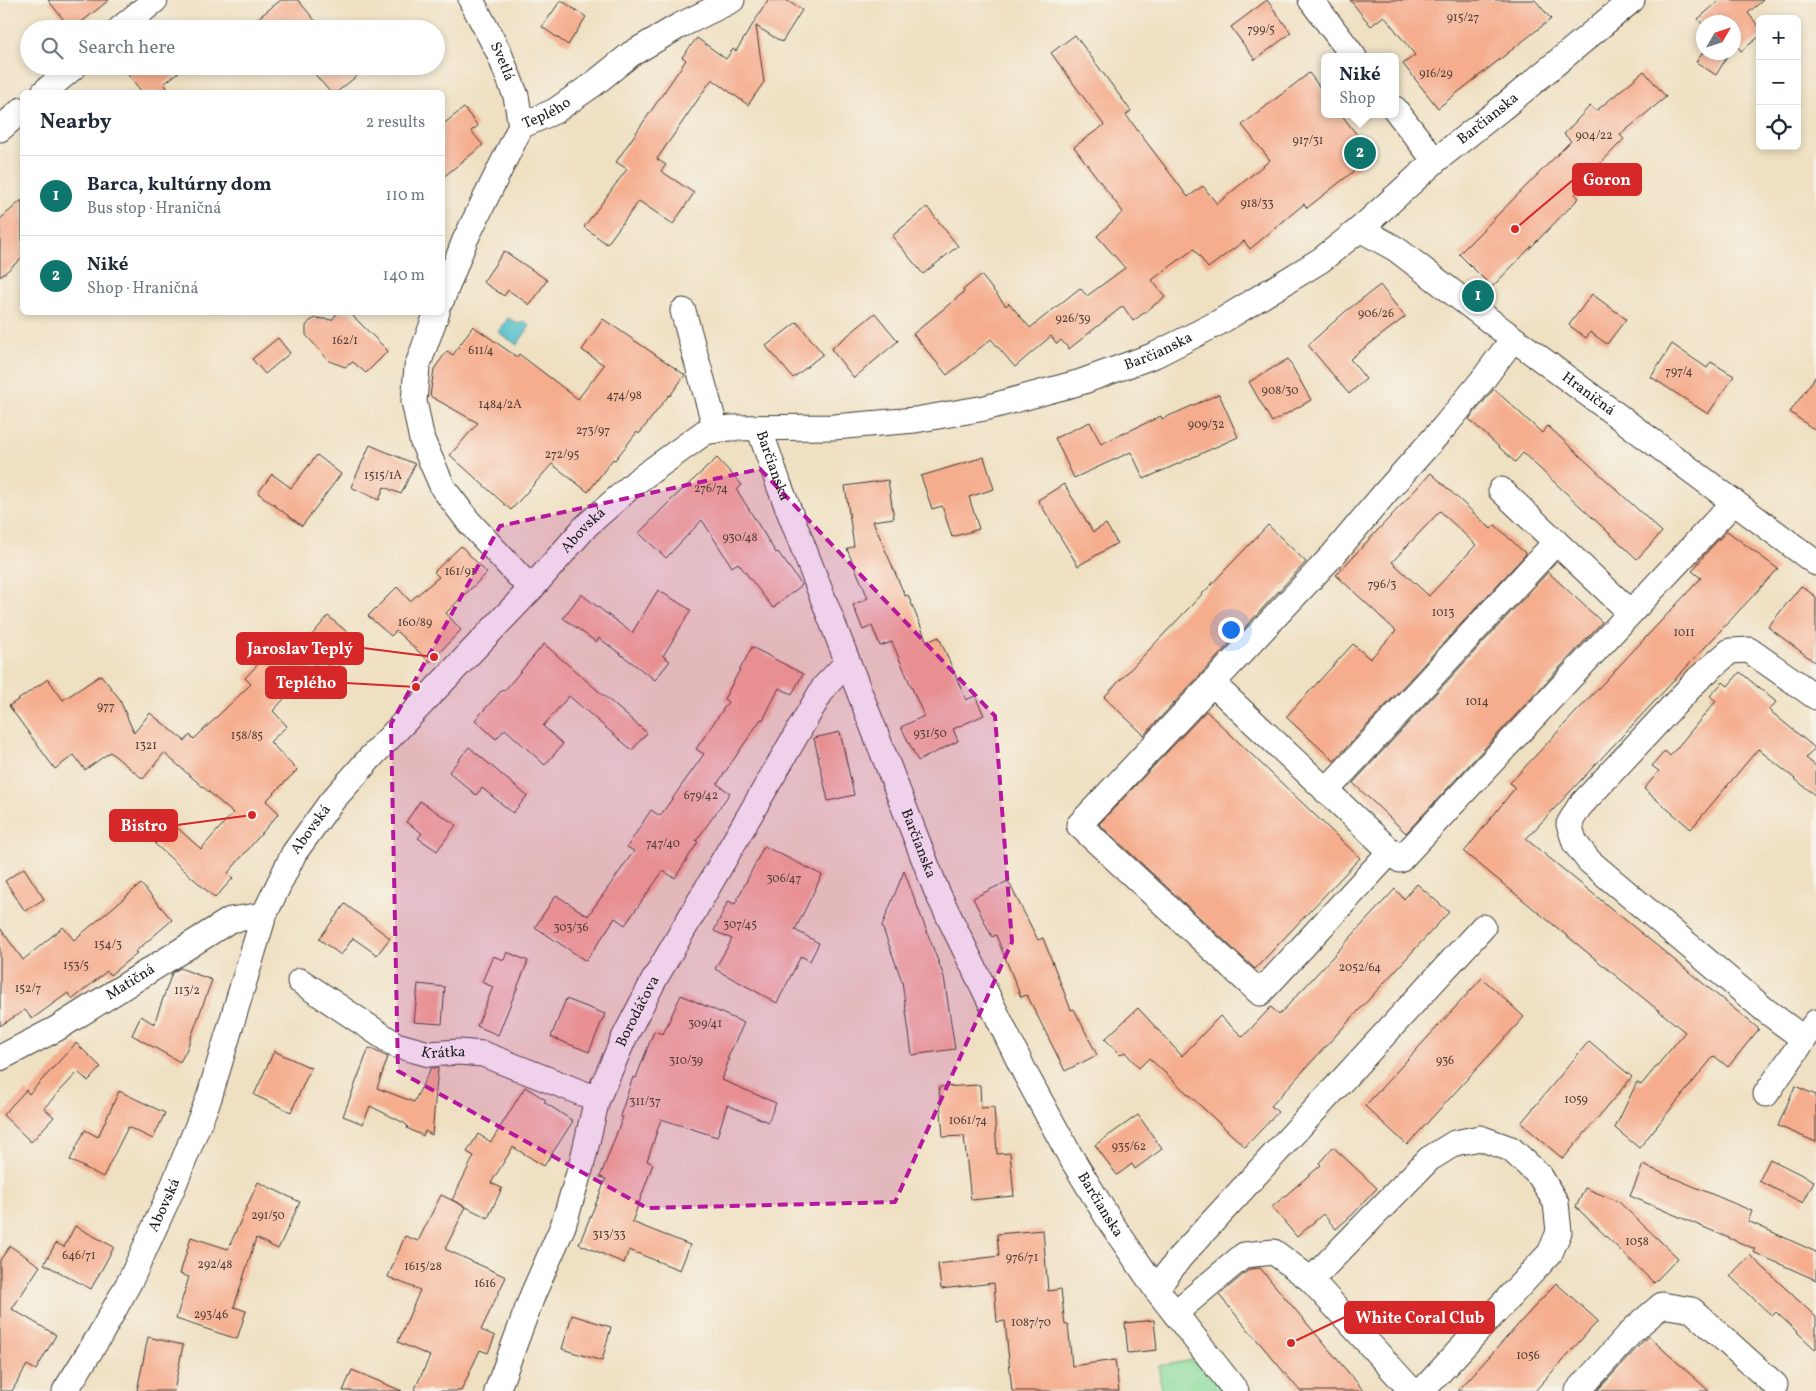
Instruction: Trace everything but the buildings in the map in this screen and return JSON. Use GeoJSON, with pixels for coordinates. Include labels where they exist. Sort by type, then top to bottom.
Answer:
{"type":"FeatureCollection","features":[{"type":"Feature","properties":{"kind":"street"},"geometry":{"type":"LineString","coordinates":[[131,20],[155,0]]}},
{"type":"Feature","properties":{"kind":"street","name":"Svetlá"},"geometry":{"type":"LineString","coordinates":[[471,0],[499,52],[516,96],[521,126]]}},
{"type":"Feature","properties":{"kind":"street","name":"Teplého"},"geometry":{"type":"LineString","coordinates":[[445,291],[465,240],[521,126],[555,111],[595,83],[631,54],[679,26],[732,0]]}},
{"type":"Feature","properties":{"kind":"street"},"geometry":{"type":"LineString","coordinates":[[1311,0],[1351,53]]}},
{"type":"Feature","properties":{"kind":"street","name":"Barčianska"},"geometry":{"type":"LineString","coordinates":[[1236,1391],[1156,1289],[1111,1223],[1069,1154],[1026,1075],[937,892],[779,485],[759,428],[834,427],[915,420],[985,408],[1081,382],[1155,356],[1218,323],[1321,260],[1360,229],[1435,161],[1632,0]]}},
{"type":"Feature","properties":{"kind":"street"},"geometry":{"type":"LineString","coordinates":[[46,90],[64,75]]}},
{"type":"Feature","properties":{"kind":"street"},"geometry":{"type":"LineString","coordinates":[[0,129],[20,112]]}},
{"type":"Feature","properties":{"kind":"street"},"geometry":{"type":"LineString","coordinates":[[1399,114],[1435,161]]}},
{"type":"Feature","properties":{"kind":"street","name":"Hraničná"},"geometry":{"type":"LineString","coordinates":[[1360,229],[1396,249],[1816,563]]}},
{"type":"Feature","properties":{"kind":"street"},"geometry":{"type":"LineString","coordinates":[[683,311],[716,430]]}},
{"type":"Feature","properties":{"kind":"street"},"geometry":{"type":"LineString","coordinates":[[437,315],[417,367],[414,401],[422,440],[443,488],[469,522],[531,589]]}},
{"type":"Feature","properties":{"kind":"street"},"geometry":{"type":"LineString","coordinates":[[1391,851],[1260,993],[1079,825],[1333,555],[1385,493],[1444,428],[1513,338]]}},
{"type":"Feature","properties":{"kind":"street","name":"Abovská"},"geometry":{"type":"LineString","coordinates":[[65,1391],[100,1335],[131,1279],[172,1189],[209,1098],[264,915],[294,853],[331,802],[370,757],[531,589],[586,526],[637,480],[705,432],[730,428],[759,428]]}},
{"type":"Feature","properties":{"kind":"street"},"geometry":{"type":"LineString","coordinates":[[1501,490],[1630,612]]}},
{"type":"Feature","properties":{"kind":"street"},"geometry":{"type":"LineString","coordinates":[[1212,684],[1400,860],[1734,502]]}},
{"type":"Feature","properties":{"kind":"street"},"geometry":{"type":"LineString","coordinates":[[1326,791],[1556,542]]}},
{"type":"Feature","properties":{"kind":"street"},"geometry":{"type":"LineString","coordinates":[[1766,1094],[1810,1031],[1765,1010],[1589,861],[1575,843],[1569,824],[1579,807],[1698,678],[1730,651],[1749,650],[1816,698]]}},
{"type":"Feature","properties":{"kind":"street","name":"Borodáčova"},"geometry":{"type":"LineString","coordinates":[[497,1391],[533,1294],[563,1226],[582,1163],[597,1099],[625,1036],[654,980],[824,686],[848,663]]}},
{"type":"Feature","properties":{"kind":"street","name":"Matičná"},"geometry":{"type":"LineString","coordinates":[[0,1058],[56,1029],[230,920],[264,915]]}},
{"type":"Feature","properties":{"kind":"street"},"geometry":{"type":"LineString","coordinates":[[1156,1289],[1181,1256],[1483,927]]}},
{"type":"Feature","properties":{"kind":"street","name":"Krátka"},"geometry":{"type":"LineString","coordinates":[[300,981],[396,1045],[429,1054],[459,1052],[483,1054],[597,1099]]}},
{"type":"Feature","properties":{"kind":"street"},"geometry":{"type":"LineString","coordinates":[[1311,1280],[1429,1159],[1455,1143],[1480,1138],[1511,1149],[1540,1176],[1556,1203],[1559,1232],[1550,1253],[1422,1391]]}},
{"type":"Feature","properties":{"kind":"street"},"geometry":{"type":"LineString","coordinates":[[1175,1313],[1244,1255],[1274,1252],[1311,1280],[1412,1391]]}},
{"type":"Feature","properties":{"kind":"street"},"geometry":{"type":"LineString","coordinates":[[1578,1391],[1634,1329],[1662,1306],[1692,1310],[1775,1385]]}},
{"type":"Feature","properties":{"kind":"highlighted area"},"geometry":{"type":"Polygon","coordinates":[[[760,469],[995,716],[1012,942],[895,1202],[647,1208],[398,1071],[391,724],[500,526],[760,469]]]}},
{"type":"Feature","properties":{"kind":"green space"},"geometry":{"type":"Polygon","coordinates":[[[1198,1359],[1225,1391],[1161,1391],[1159,1366],[1198,1359]]]}},
{"type":"Feature","properties":{"kind":"water"},"geometry":{"type":"Polygon","coordinates":[[[508,318],[519,324],[524,321],[530,326],[517,345],[498,332],[508,318]]]}},
{"type":"Feature","properties":{"kind":"place","name":"Niké"},"geometry":{"type":"Point","coordinates":[1360,153]}},
{"type":"Feature","properties":{"kind":"place","name":"Goron"},"geometry":{"type":"Point","coordinates":[1515,229]}},
{"type":"Feature","properties":{"kind":"place","name":"Barca, kultúrny dom"},"geometry":{"type":"Point","coordinates":[1478,296]}},
{"type":"Feature","properties":{"kind":"place","name":"Jaroslav Teplý"},"geometry":{"type":"Point","coordinates":[434,657]}},
{"type":"Feature","properties":{"kind":"place","name":"Teplého"},"geometry":{"type":"Point","coordinates":[416,687]}},
{"type":"Feature","properties":{"kind":"place","name":"Bistro"},"geometry":{"type":"Point","coordinates":[252,815]}},
{"type":"Feature","properties":{"kind":"place","name":"White Coral Club"},"geometry":{"type":"Point","coordinates":[1291,1343]}}]}
